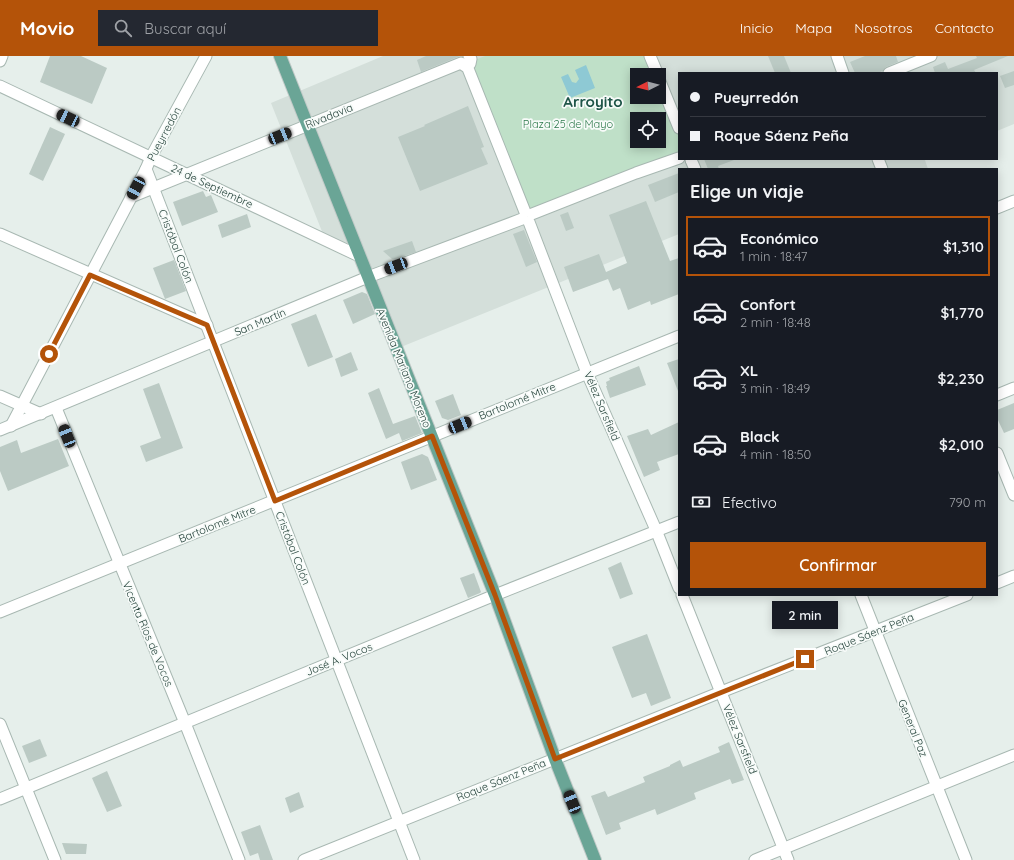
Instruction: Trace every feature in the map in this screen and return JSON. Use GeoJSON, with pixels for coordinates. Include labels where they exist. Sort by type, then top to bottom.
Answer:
{"type":"FeatureCollection","features":[{"type":"Feature","properties":{"kind":"main road","name":"Avenida Mariano Moreno"},"geometry":{"type":"LineString","coordinates":[[280,56],[495,595],[555,759],[595,860]]}},
{"type":"Feature","properties":{"kind":"street"},"geometry":{"type":"LineString","coordinates":[[0,61],[2,56]]}},
{"type":"Feature","properties":{"kind":"street","name":"Pueyrredón"},"geometry":{"type":"LineString","coordinates":[[11,426],[151,157],[206,56]]}},
{"type":"Feature","properties":{"kind":"street"},"geometry":{"type":"LineString","coordinates":[[650,56],[655,68]]}},
{"type":"Feature","properties":{"kind":"street"},"geometry":{"type":"LineString","coordinates":[[837,56],[844,72]]}},
{"type":"Feature","properties":{"kind":"street"},"geometry":{"type":"LineString","coordinates":[[891,72],[931,56]]}},
{"type":"Feature","properties":{"kind":"street","name":"Rivadavia"},"geometry":{"type":"LineString","coordinates":[[131,197],[468,59]]}},
{"type":"Feature","properties":{"kind":"street","name":"Vélez Sarsfield"},"geometry":{"type":"LineString","coordinates":[[468,59],[587,372],[656,530],[678,585]]}},
{"type":"Feature","properties":{"kind":"street","name":"24 de Septiembre"},"geometry":{"type":"LineString","coordinates":[[0,86],[359,256]]}},
{"type":"Feature","properties":{"kind":"street"},"geometry":{"type":"LineString","coordinates":[[666,96],[678,126]]}},
{"type":"Feature","properties":{"kind":"street","name":"San Martín"},"geometry":{"type":"LineString","coordinates":[[0,430],[368,277],[527,217],[636,173],[678,158]]}},
{"type":"Feature","properties":{"kind":"street","name":"Cristóbal Colón"},"geometry":{"type":"LineString","coordinates":[[146,169],[414,860]]}},
{"type":"Feature","properties":{"kind":"street"},"geometry":{"type":"LineString","coordinates":[[998,208],[1014,201]]}},
{"type":"Feature","properties":{"kind":"street"},"geometry":{"type":"LineString","coordinates":[[0,234],[90,275],[207,325]]}},
{"type":"Feature","properties":{"kind":"street","name":"Bartolomé Mitre"},"geometry":{"type":"LineString","coordinates":[[0,612],[275,501],[587,372],[678,336]]}},
{"type":"Feature","properties":{"kind":"street"},"geometry":{"type":"LineString","coordinates":[[998,395],[1014,388]]}},
{"type":"Feature","properties":{"kind":"street"},"geometry":{"type":"LineString","coordinates":[[0,396],[41,414]]}},
{"type":"Feature","properties":{"kind":"street","name":"Vicenta Ríos de Vocos"},"geometry":{"type":"LineString","coordinates":[[56,408],[185,723],[239,860]]}},
{"type":"Feature","properties":{"kind":"street"},"geometry":{"type":"LineString","coordinates":[[998,455],[1014,495]]}},
{"type":"Feature","properties":{"kind":"street","name":"José A. Vocos"},"geometry":{"type":"LineString","coordinates":[[0,799],[495,595],[678,522]]}},
{"type":"Feature","properties":{"kind":"street"},"geometry":{"type":"LineString","coordinates":[[998,583],[1014,576]]}},
{"type":"Feature","properties":{"kind":"street","name":"Vélez Sarsfield"},"geometry":{"type":"LineString","coordinates":[[682,596],[788,860]]}},
{"type":"Feature","properties":{"kind":"street","name":"General Paz"},"geometry":{"type":"LineString","coordinates":[[861,596],[966,860]]}},
{"type":"Feature","properties":{"kind":"street","name":"Roque Sáenz Peña"},"geometry":{"type":"LineString","coordinates":[[304,860],[721,692],[965,596]]}},
{"type":"Feature","properties":{"kind":"street"},"geometry":{"type":"LineString","coordinates":[[0,724],[55,860]]}},
{"type":"Feature","properties":{"kind":"street"},"geometry":{"type":"LineString","coordinates":[[754,860],[1014,755]]}},
{"type":"Feature","properties":{"kind":"shaded area"},"geometry":{"type":"Polygon","coordinates":[[[383,56],[1014,56],[1014,124],[998,131],[998,72],[678,72],[678,160],[925,160],[928,168],[678,168],[678,234],[401,347],[366,254],[323,234],[271,103],[383,56]]]}},
{"type":"Feature","properties":{"kind":"green space","name":"Plaza 25 de Mayo"},"geometry":{"type":"Polygon","coordinates":[[[485,56],[647,56],[652,68],[630,68],[630,104],[666,104],[666,102],[678,132],[678,154],[533,210],[528,208],[471,67],[475,60],[485,56]]]}},
{"type":"Feature","properties":{"kind":"water"},"geometry":{"type":"Polygon","coordinates":[[[586,65],[595,88],[570,98],[561,77],[568,74],[572,82],[576,83],[579,79],[575,70],[586,65]]]}},
{"type":"Feature","properties":{"kind":"building"},"geometry":{"type":"Polygon","coordinates":[[[50,56],[81,56],[107,68],[92,104],[40,82],[50,56]]]}},
{"type":"Feature","properties":{"kind":"building"},"geometry":{"type":"Polygon","coordinates":[[[426,56],[460,56],[421,72],[417,60],[426,56]]]}},
{"type":"Feature","properties":{"kind":"building"},"geometry":{"type":"Polygon","coordinates":[[[768,56],[784,56],[791,72],[775,72],[768,56]]]}},
{"type":"Feature","properties":{"kind":"building"},"geometry":{"type":"Polygon","coordinates":[[[865,56],[896,56],[898,62],[886,67],[880,72],[855,72],[850,62],[865,56]]]}},
{"type":"Feature","properties":{"kind":"building"},"geometry":{"type":"Polygon","coordinates":[[[976,56],[1008,56],[974,70],[975,72],[935,72],[933,67],[945,62],[948,69],[977,58],[976,56]]]}},
{"type":"Feature","properties":{"kind":"building"},"geometry":{"type":"Polygon","coordinates":[[[1014,71],[1014,85],[1005,88],[1000,76],[1014,71]]]}},
{"type":"Feature","properties":{"kind":"building"},"geometry":{"type":"Polygon","coordinates":[[[468,106],[484,147],[481,148],[488,164],[420,191],[398,137],[468,106]]]}},
{"type":"Feature","properties":{"kind":"building"},"geometry":{"type":"Polygon","coordinates":[[[50,127],[65,134],[43,181],[29,174],[50,127]]]}},
{"type":"Feature","properties":{"kind":"building"},"geometry":{"type":"Polygon","coordinates":[[[704,160],[734,160],[718,166],[719,168],[708,168],[704,160]]]}},
{"type":"Feature","properties":{"kind":"building"},"geometry":{"type":"Polygon","coordinates":[[[678,173],[678,192],[655,202],[648,185],[678,173]]]}},
{"type":"Feature","properties":{"kind":"building"},"geometry":{"type":"Polygon","coordinates":[[[203,191],[206,197],[211,195],[218,212],[182,226],[173,202],[203,191]]]}},
{"type":"Feature","properties":{"kind":"building"},"geometry":{"type":"Polygon","coordinates":[[[646,201],[670,261],[678,258],[678,294],[651,305],[650,301],[628,310],[620,288],[613,291],[608,279],[573,292],[564,267],[599,254],[606,272],[627,263],[609,215],[646,201]]]}},
{"type":"Feature","properties":{"kind":"building"},"geometry":{"type":"Polygon","coordinates":[[[568,212],[574,228],[566,231],[560,215],[568,212]]]}},
{"type":"Feature","properties":{"kind":"building"},"geometry":{"type":"Polygon","coordinates":[[[247,214],[251,227],[222,238],[218,225],[247,214]]]}},
{"type":"Feature","properties":{"kind":"building"},"geometry":{"type":"Polygon","coordinates":[[[524,230],[537,262],[526,267],[513,234],[524,230]]]}},
{"type":"Feature","properties":{"kind":"building"},"geometry":{"type":"Polygon","coordinates":[[[412,241],[416,252],[392,259],[383,251],[412,241]]]}},
{"type":"Feature","properties":{"kind":"building"},"geometry":{"type":"Polygon","coordinates":[[[174,260],[186,291],[165,299],[153,268],[174,260]]]}},
{"type":"Feature","properties":{"kind":"building"},"geometry":{"type":"Polygon","coordinates":[[[362,292],[367,294],[375,314],[353,324],[343,300],[362,292]]]}},
{"type":"Feature","properties":{"kind":"building"},"geometry":{"type":"Polygon","coordinates":[[[316,314],[333,357],[308,367],[291,324],[316,314]]]}},
{"type":"Feature","properties":{"kind":"building"},"geometry":{"type":"Polygon","coordinates":[[[351,352],[358,370],[341,377],[335,359],[351,352]]]}},
{"type":"Feature","properties":{"kind":"building"},"geometry":{"type":"Polygon","coordinates":[[[678,359],[678,391],[667,363],[678,359]]]}},
{"type":"Feature","properties":{"kind":"building"},"geometry":{"type":"Polygon","coordinates":[[[639,366],[646,385],[610,398],[606,386],[606,382],[610,380],[609,378],[639,366]]]}},
{"type":"Feature","properties":{"kind":"building"},"geometry":{"type":"Polygon","coordinates":[[[159,383],[183,448],[146,462],[140,446],[161,438],[143,389],[159,383]]]}},
{"type":"Feature","properties":{"kind":"building"},"geometry":{"type":"Polygon","coordinates":[[[379,388],[393,424],[415,416],[422,433],[402,441],[399,433],[386,439],[368,393],[379,388]]]}},
{"type":"Feature","properties":{"kind":"building"},"geometry":{"type":"Polygon","coordinates":[[[453,394],[461,415],[448,420],[442,418],[435,401],[453,394]]]}},
{"type":"Feature","properties":{"kind":"building"},"geometry":{"type":"Polygon","coordinates":[[[1014,403],[1014,429],[1004,433],[998,420],[998,410],[1014,403]]]}},
{"type":"Feature","properties":{"kind":"building"},"geometry":{"type":"Polygon","coordinates":[[[678,422],[678,454],[657,462],[660,470],[644,477],[627,436],[648,429],[651,435],[678,422]]]}},
{"type":"Feature","properties":{"kind":"building"},"geometry":{"type":"Polygon","coordinates":[[[58,439],[69,466],[8,491],[0,471],[0,447],[17,440],[21,453],[58,439]]]}},
{"type":"Feature","properties":{"kind":"building"},"geometry":{"type":"Polygon","coordinates":[[[422,454],[428,457],[437,480],[411,490],[401,462],[422,454]]]}},
{"type":"Feature","properties":{"kind":"building"},"geometry":{"type":"Polygon","coordinates":[[[621,562],[633,594],[620,599],[608,568],[621,562]]]}},
{"type":"Feature","properties":{"kind":"building"},"geometry":{"type":"Polygon","coordinates":[[[474,573],[481,592],[468,598],[460,578],[474,573]]]}},
{"type":"Feature","properties":{"kind":"building"},"geometry":{"type":"Polygon","coordinates":[[[647,634],[671,698],[651,706],[646,693],[632,698],[612,647],[647,634]]]}},
{"type":"Feature","properties":{"kind":"building"},"geometry":{"type":"Polygon","coordinates":[[[40,739],[47,756],[29,763],[22,746],[40,739]]]}},
{"type":"Feature","properties":{"kind":"building"},"geometry":{"type":"Polygon","coordinates":[[[729,742],[744,780],[732,784],[730,779],[694,793],[696,799],[657,815],[655,809],[619,823],[621,829],[606,835],[591,796],[605,791],[608,797],[645,782],[643,777],[670,766],[680,760],[683,767],[720,752],[718,747],[729,742]]]}},
{"type":"Feature","properties":{"kind":"building"},"geometry":{"type":"Polygon","coordinates":[[[107,771],[122,806],[107,812],[92,778],[107,771]]]}},
{"type":"Feature","properties":{"kind":"building"},"geometry":{"type":"Polygon","coordinates":[[[299,792],[304,807],[290,813],[285,798],[299,792]]]}},
{"type":"Feature","properties":{"kind":"building"},"geometry":{"type":"Polygon","coordinates":[[[260,825],[273,860],[260,860],[258,853],[250,856],[241,832],[260,825]]]}},
{"type":"Feature","properties":{"kind":"building"},"geometry":{"type":"Polygon","coordinates":[[[62,843],[87,844],[86,854],[66,854],[62,843]]]}},
{"type":"Feature","properties":{"kind":"district","name":"Arroyito"},"geometry":{"type":"Point","coordinates":[593,101]}},
{"type":"Feature","properties":{"kind":"route"},"geometry":{"type":"LineString","coordinates":[[49,354],[90,275],[207,325],[275,501],[432,436],[495,595],[555,759],[805,659]]}}]}
